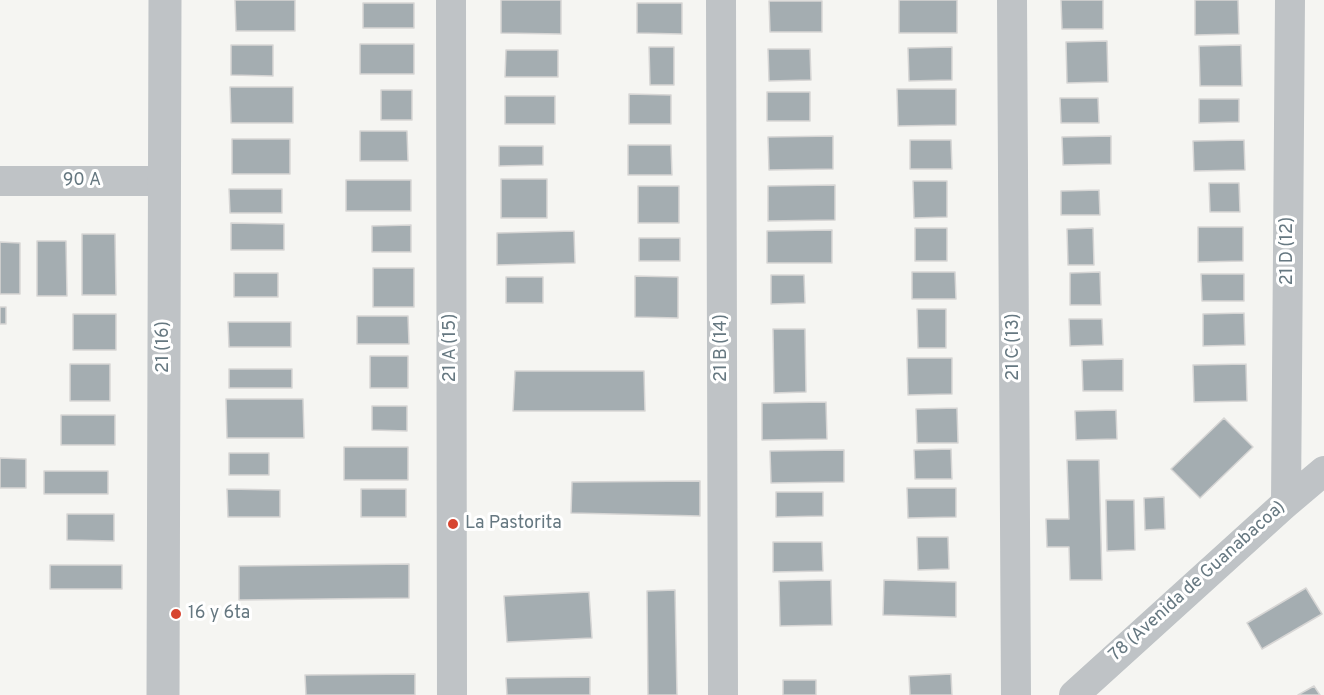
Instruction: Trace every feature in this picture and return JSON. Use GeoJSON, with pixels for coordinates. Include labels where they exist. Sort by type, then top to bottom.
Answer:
{"type":"FeatureCollection","features":[{"type":"Feature","properties":{"kind":"street","name":"21 (16)"},"geometry":{"type":"LineString","coordinates":[[163,695],[165,0]]}},
{"type":"Feature","properties":{"kind":"street","name":"21 A (15)"},"geometry":{"type":"LineString","coordinates":[[451,0],[452,695]]}},
{"type":"Feature","properties":{"kind":"street","name":"21 B (14)"},"geometry":{"type":"LineString","coordinates":[[721,0],[723,695]]}},
{"type":"Feature","properties":{"kind":"street","name":"21 C (13)"},"geometry":{"type":"LineString","coordinates":[[1012,0],[1016,695]]}},
{"type":"Feature","properties":{"kind":"street","name":"21 D (12)"},"geometry":{"type":"LineString","coordinates":[[1286,502],[1290,0]]}},
{"type":"Feature","properties":{"kind":"street","name":"90 A"},"geometry":{"type":"LineString","coordinates":[[0,181],[165,181]]}},
{"type":"Feature","properties":{"kind":"street","name":"78 (Avenida de Guanabacoa)"},"geometry":{"type":"LineString","coordinates":[[1074,695],[1286,502],[1324,471]]}},
{"type":"Feature","properties":{"kind":"building"},"geometry":{"type":"Polygon","coordinates":[[[235,0],[295,0],[295,31],[236,31],[235,0]]]}},
{"type":"Feature","properties":{"kind":"building"},"geometry":{"type":"Polygon","coordinates":[[[501,0],[561,0],[561,34],[501,33],[501,0]]]}},
{"type":"Feature","properties":{"kind":"building"},"geometry":{"type":"Polygon","coordinates":[[[899,0],[957,0],[957,33],[899,33],[899,0]]]}},
{"type":"Feature","properties":{"kind":"building"},"geometry":{"type":"Polygon","coordinates":[[[1061,0],[1103,0],[1103,29],[1062,29],[1061,0]]]}},
{"type":"Feature","properties":{"kind":"building"},"geometry":{"type":"Polygon","coordinates":[[[1195,0],[1238,0],[1239,34],[1195,35],[1195,0]]]}},
{"type":"Feature","properties":{"kind":"building"},"geometry":{"type":"Polygon","coordinates":[[[769,1],[822,1],[822,32],[770,32],[769,1]]]}},
{"type":"Feature","properties":{"kind":"building"},"geometry":{"type":"Polygon","coordinates":[[[363,3],[414,3],[414,28],[363,28],[363,3]]]}},
{"type":"Feature","properties":{"kind":"building"},"geometry":{"type":"Polygon","coordinates":[[[637,3],[682,3],[682,34],[637,33],[637,3]]]}},
{"type":"Feature","properties":{"kind":"building"},"geometry":{"type":"Polygon","coordinates":[[[1107,41],[1108,82],[1067,83],[1066,42],[1107,41]]]}},
{"type":"Feature","properties":{"kind":"building"},"geometry":{"type":"Polygon","coordinates":[[[360,44],[414,44],[414,74],[360,74],[360,44]]]}},
{"type":"Feature","properties":{"kind":"building"},"geometry":{"type":"Polygon","coordinates":[[[231,45],[273,45],[273,76],[231,75],[231,45]]]}},
{"type":"Feature","properties":{"kind":"building"},"geometry":{"type":"Polygon","coordinates":[[[1241,45],[1242,86],[1200,86],[1199,46],[1241,45]]]}},
{"type":"Feature","properties":{"kind":"building"},"geometry":{"type":"Polygon","coordinates":[[[649,47],[674,47],[674,85],[650,85],[649,47]]]}},
{"type":"Feature","properties":{"kind":"building"},"geometry":{"type":"Polygon","coordinates":[[[952,47],[952,80],[909,81],[908,48],[952,47]]]}},
{"type":"Feature","properties":{"kind":"building"},"geometry":{"type":"Polygon","coordinates":[[[768,49],[810,49],[811,80],[769,81],[768,49]]]}},
{"type":"Feature","properties":{"kind":"building"},"geometry":{"type":"Polygon","coordinates":[[[506,50],[558,50],[558,77],[505,77],[506,50]]]}},
{"type":"Feature","properties":{"kind":"building"},"geometry":{"type":"Polygon","coordinates":[[[230,87],[293,87],[293,123],[231,123],[230,87]]]}},
{"type":"Feature","properties":{"kind":"building"},"geometry":{"type":"Polygon","coordinates":[[[897,89],[956,89],[956,125],[898,126],[897,89]]]}},
{"type":"Feature","properties":{"kind":"building"},"geometry":{"type":"Polygon","coordinates":[[[381,90],[412,90],[412,120],[381,120],[381,90]]]}},
{"type":"Feature","properties":{"kind":"building"},"geometry":{"type":"Polygon","coordinates":[[[767,92],[810,92],[810,121],[767,121],[767,92]]]}},
{"type":"Feature","properties":{"kind":"building"},"geometry":{"type":"Polygon","coordinates":[[[629,94],[671,95],[671,124],[629,124],[629,94]]]}},
{"type":"Feature","properties":{"kind":"building"},"geometry":{"type":"Polygon","coordinates":[[[505,96],[555,96],[555,124],[505,124],[505,96]]]}},
{"type":"Feature","properties":{"kind":"building"},"geometry":{"type":"Polygon","coordinates":[[[1060,98],[1098,98],[1099,123],[1061,123],[1060,98]]]}},
{"type":"Feature","properties":{"kind":"building"},"geometry":{"type":"Polygon","coordinates":[[[1199,99],[1239,99],[1239,122],[1199,123],[1199,99]]]}},
{"type":"Feature","properties":{"kind":"building"},"geometry":{"type":"Polygon","coordinates":[[[360,131],[407,131],[408,161],[360,161],[360,131]]]}},
{"type":"Feature","properties":{"kind":"building"},"geometry":{"type":"Polygon","coordinates":[[[833,136],[833,169],[769,170],[768,137],[833,136]]]}},
{"type":"Feature","properties":{"kind":"building"},"geometry":{"type":"Polygon","coordinates":[[[1111,136],[1111,164],[1063,165],[1062,137],[1111,136]]]}},
{"type":"Feature","properties":{"kind":"building"},"geometry":{"type":"Polygon","coordinates":[[[232,139],[290,139],[290,174],[232,174],[232,139]]]}},
{"type":"Feature","properties":{"kind":"building"},"geometry":{"type":"Polygon","coordinates":[[[910,140],[951,140],[952,169],[910,169],[910,140]]]}},
{"type":"Feature","properties":{"kind":"building"},"geometry":{"type":"Polygon","coordinates":[[[1244,140],[1245,170],[1194,171],[1193,141],[1244,140]]]}},
{"type":"Feature","properties":{"kind":"building"},"geometry":{"type":"Polygon","coordinates":[[[628,145],[671,145],[672,175],[628,175],[628,145]]]}},
{"type":"Feature","properties":{"kind":"building"},"geometry":{"type":"Polygon","coordinates":[[[499,146],[543,146],[543,165],[499,166],[499,146]]]}},
{"type":"Feature","properties":{"kind":"building"},"geometry":{"type":"Polygon","coordinates":[[[501,179],[547,179],[547,218],[501,218],[501,179]]]}},
{"type":"Feature","properties":{"kind":"building"},"geometry":{"type":"Polygon","coordinates":[[[346,180],[411,180],[411,211],[346,211],[346,180]]]}},
{"type":"Feature","properties":{"kind":"building"},"geometry":{"type":"Polygon","coordinates":[[[913,181],[947,181],[947,217],[914,218],[913,181]]]}},
{"type":"Feature","properties":{"kind":"building"},"geometry":{"type":"Polygon","coordinates":[[[1209,183],[1239,183],[1240,212],[1210,212],[1209,183]]]}},
{"type":"Feature","properties":{"kind":"building"},"geometry":{"type":"Polygon","coordinates":[[[835,185],[835,220],[768,221],[768,186],[835,185]]]}},
{"type":"Feature","properties":{"kind":"building"},"geometry":{"type":"Polygon","coordinates":[[[638,186],[679,186],[679,223],[638,223],[638,186]]]}},
{"type":"Feature","properties":{"kind":"building"},"geometry":{"type":"Polygon","coordinates":[[[229,189],[282,189],[282,213],[230,213],[229,189]]]}},
{"type":"Feature","properties":{"kind":"building"},"geometry":{"type":"Polygon","coordinates":[[[1099,190],[1100,215],[1061,215],[1061,191],[1099,190]]]}},
{"type":"Feature","properties":{"kind":"building"},"geometry":{"type":"Polygon","coordinates":[[[231,223],[284,224],[284,250],[231,250],[231,223]]]}},
{"type":"Feature","properties":{"kind":"building"},"geometry":{"type":"Polygon","coordinates":[[[411,225],[411,252],[372,252],[372,226],[411,225]]]}},
{"type":"Feature","properties":{"kind":"building"},"geometry":{"type":"Polygon","coordinates":[[[1198,227],[1243,227],[1243,261],[1198,262],[1198,227]]]}},
{"type":"Feature","properties":{"kind":"building"},"geometry":{"type":"Polygon","coordinates":[[[915,228],[947,228],[947,261],[915,261],[915,228]]]}},
{"type":"Feature","properties":{"kind":"building"},"geometry":{"type":"Polygon","coordinates":[[[1093,228],[1094,265],[1068,265],[1067,229],[1093,228]]]}},
{"type":"Feature","properties":{"kind":"building"},"geometry":{"type":"Polygon","coordinates":[[[832,230],[832,263],[767,263],[767,231],[832,230]]]}},
{"type":"Feature","properties":{"kind":"building"},"geometry":{"type":"Polygon","coordinates":[[[574,231],[575,263],[497,265],[497,233],[574,231]]]}},
{"type":"Feature","properties":{"kind":"building"},"geometry":{"type":"Polygon","coordinates":[[[82,234],[115,234],[116,295],[82,295],[82,234]]]}},
{"type":"Feature","properties":{"kind":"building"},"geometry":{"type":"Polygon","coordinates":[[[639,238],[680,238],[680,261],[639,261],[639,238]]]}},
{"type":"Feature","properties":{"kind":"building"},"geometry":{"type":"Polygon","coordinates":[[[37,241],[66,241],[67,296],[37,296],[37,241]]]}},
{"type":"Feature","properties":{"kind":"building"},"geometry":{"type":"Polygon","coordinates":[[[0,242],[20,243],[20,294],[0,294],[0,242]]]}},
{"type":"Feature","properties":{"kind":"building"},"geometry":{"type":"Polygon","coordinates":[[[373,268],[414,268],[414,307],[373,307],[373,268]]]}},
{"type":"Feature","properties":{"kind":"building"},"geometry":{"type":"Polygon","coordinates":[[[912,272],[955,272],[956,299],[912,299],[912,272]]]}},
{"type":"Feature","properties":{"kind":"building"},"geometry":{"type":"Polygon","coordinates":[[[1100,272],[1101,305],[1070,305],[1070,273],[1100,272]]]}},
{"type":"Feature","properties":{"kind":"building"},"geometry":{"type":"Polygon","coordinates":[[[234,273],[278,273],[278,297],[234,297],[234,273]]]}},
{"type":"Feature","properties":{"kind":"building"},"geometry":{"type":"Polygon","coordinates":[[[1201,274],[1244,274],[1244,301],[1202,301],[1201,274]]]}},
{"type":"Feature","properties":{"kind":"building"},"geometry":{"type":"Polygon","coordinates":[[[771,275],[804,275],[805,303],[771,304],[771,275]]]}},
{"type":"Feature","properties":{"kind":"building"},"geometry":{"type":"Polygon","coordinates":[[[635,276],[678,277],[678,318],[635,317],[635,276]]]}},
{"type":"Feature","properties":{"kind":"building"},"geometry":{"type":"Polygon","coordinates":[[[506,277],[543,277],[543,303],[506,303],[506,277]]]}},
{"type":"Feature","properties":{"kind":"building"},"geometry":{"type":"Polygon","coordinates":[[[0,307],[6,307],[6,324],[0,324],[0,307]]]}},
{"type":"Feature","properties":{"kind":"building"},"geometry":{"type":"Polygon","coordinates":[[[917,309],[946,309],[946,348],[918,348],[917,309]]]}},
{"type":"Feature","properties":{"kind":"building"},"geometry":{"type":"Polygon","coordinates":[[[1244,313],[1245,345],[1203,346],[1203,314],[1244,313]]]}},
{"type":"Feature","properties":{"kind":"building"},"geometry":{"type":"Polygon","coordinates":[[[73,314],[116,314],[116,350],[73,350],[73,314]]]}},
{"type":"Feature","properties":{"kind":"building"},"geometry":{"type":"Polygon","coordinates":[[[357,316],[408,316],[409,344],[357,344],[357,316]]]}},
{"type":"Feature","properties":{"kind":"building"},"geometry":{"type":"Polygon","coordinates":[[[1069,319],[1102,319],[1103,345],[1070,346],[1069,319]]]}},
{"type":"Feature","properties":{"kind":"building"},"geometry":{"type":"Polygon","coordinates":[[[228,322],[291,322],[291,347],[229,347],[228,322]]]}},
{"type":"Feature","properties":{"kind":"building"},"geometry":{"type":"Polygon","coordinates":[[[773,329],[805,329],[806,392],[774,393],[773,329]]]}},
{"type":"Feature","properties":{"kind":"building"},"geometry":{"type":"Polygon","coordinates":[[[370,356],[408,356],[408,388],[370,388],[370,356]]]}},
{"type":"Feature","properties":{"kind":"building"},"geometry":{"type":"Polygon","coordinates":[[[907,358],[952,358],[952,394],[908,395],[907,358]]]}},
{"type":"Feature","properties":{"kind":"building"},"geometry":{"type":"Polygon","coordinates":[[[1123,359],[1123,391],[1083,391],[1082,360],[1123,359]]]}},
{"type":"Feature","properties":{"kind":"building"},"geometry":{"type":"Polygon","coordinates":[[[70,364],[110,364],[110,401],[70,401],[70,364]]]}},
{"type":"Feature","properties":{"kind":"building"},"geometry":{"type":"Polygon","coordinates":[[[1246,364],[1247,401],[1194,402],[1193,365],[1246,364]]]}},
{"type":"Feature","properties":{"kind":"building"},"geometry":{"type":"Polygon","coordinates":[[[229,369],[292,369],[292,388],[229,388],[229,369]]]}},
{"type":"Feature","properties":{"kind":"building"},"geometry":{"type":"Polygon","coordinates":[[[515,371],[644,371],[645,411],[513,411],[515,371]]]}},
{"type":"Feature","properties":{"kind":"building"},"geometry":{"type":"Polygon","coordinates":[[[226,399],[303,399],[304,438],[227,438],[226,399]]]}},
{"type":"Feature","properties":{"kind":"building"},"geometry":{"type":"Polygon","coordinates":[[[826,402],[827,439],[762,440],[762,403],[826,402]]]}},
{"type":"Feature","properties":{"kind":"building"},"geometry":{"type":"Polygon","coordinates":[[[372,406],[407,406],[407,431],[372,430],[372,406]]]}},
{"type":"Feature","properties":{"kind":"building"},"geometry":{"type":"Polygon","coordinates":[[[957,408],[958,443],[917,443],[916,409],[957,408]]]}},
{"type":"Feature","properties":{"kind":"building"},"geometry":{"type":"Polygon","coordinates":[[[1116,410],[1117,439],[1076,440],[1075,411],[1116,410]]]}},
{"type":"Feature","properties":{"kind":"building"},"geometry":{"type":"Polygon","coordinates":[[[61,415],[115,415],[115,445],[61,445],[61,415]]]}},
{"type":"Feature","properties":{"kind":"building"},"geometry":{"type":"Polygon","coordinates":[[[1224,418],[1253,447],[1200,498],[1171,469],[1224,418]]]}},
{"type":"Feature","properties":{"kind":"building"},"geometry":{"type":"Polygon","coordinates":[[[344,447],[408,447],[408,480],[344,480],[344,447]]]}},
{"type":"Feature","properties":{"kind":"building"},"geometry":{"type":"Polygon","coordinates":[[[951,449],[952,479],[915,479],[914,450],[951,449]]]}},
{"type":"Feature","properties":{"kind":"building"},"geometry":{"type":"Polygon","coordinates":[[[844,450],[844,482],[771,483],[770,451],[844,450]]]}},
{"type":"Feature","properties":{"kind":"building"},"geometry":{"type":"Polygon","coordinates":[[[229,453],[269,453],[269,475],[229,475],[229,453]]]}},
{"type":"Feature","properties":{"kind":"building"},"geometry":{"type":"Polygon","coordinates":[[[0,458],[26,459],[26,488],[0,488],[0,458]]]}},
{"type":"Feature","properties":{"kind":"building"},"geometry":{"type":"Polygon","coordinates":[[[1067,460],[1099,460],[1102,580],[1070,580],[1069,547],[1047,547],[1046,519],[1069,519],[1067,460]]]}},
{"type":"Feature","properties":{"kind":"building"},"geometry":{"type":"Polygon","coordinates":[[[44,471],[108,471],[108,494],[44,494],[44,471]]]}},
{"type":"Feature","properties":{"kind":"building"},"geometry":{"type":"Polygon","coordinates":[[[700,481],[700,516],[571,513],[572,482],[700,481]]]}},
{"type":"Feature","properties":{"kind":"building"},"geometry":{"type":"Polygon","coordinates":[[[907,488],[956,488],[956,517],[908,518],[907,488]]]}},
{"type":"Feature","properties":{"kind":"building"},"geometry":{"type":"Polygon","coordinates":[[[227,489],[280,490],[280,517],[228,517],[227,489]]]}},
{"type":"Feature","properties":{"kind":"building"},"geometry":{"type":"Polygon","coordinates":[[[361,489],[406,489],[406,517],[361,517],[361,489]]]}},
{"type":"Feature","properties":{"kind":"building"},"geometry":{"type":"Polygon","coordinates":[[[776,492],[823,492],[823,516],[776,517],[776,492]]]}},
{"type":"Feature","properties":{"kind":"building"},"geometry":{"type":"Polygon","coordinates":[[[1164,497],[1165,529],[1145,530],[1144,498],[1164,497]]]}},
{"type":"Feature","properties":{"kind":"building"},"geometry":{"type":"Polygon","coordinates":[[[1106,500],[1134,500],[1135,550],[1107,551],[1106,500]]]}},
{"type":"Feature","properties":{"kind":"building"},"geometry":{"type":"Polygon","coordinates":[[[67,514],[114,514],[114,541],[67,540],[67,514]]]}},
{"type":"Feature","properties":{"kind":"building"},"geometry":{"type":"Polygon","coordinates":[[[917,537],[948,537],[949,569],[918,570],[917,537]]]}},
{"type":"Feature","properties":{"kind":"building"},"geometry":{"type":"Polygon","coordinates":[[[773,542],[822,542],[823,571],[773,572],[773,542]]]}},
{"type":"Feature","properties":{"kind":"building"},"geometry":{"type":"Polygon","coordinates":[[[409,564],[409,598],[239,600],[239,566],[409,564]]]}},
{"type":"Feature","properties":{"kind":"building"},"geometry":{"type":"Polygon","coordinates":[[[50,565],[122,565],[122,589],[50,589],[50,565]]]}},
{"type":"Feature","properties":{"kind":"building"},"geometry":{"type":"Polygon","coordinates":[[[831,580],[832,625],[780,626],[779,581],[831,580]]]}},
{"type":"Feature","properties":{"kind":"building"},"geometry":{"type":"Polygon","coordinates":[[[884,580],[956,582],[956,617],[883,615],[884,580]]]}},
{"type":"Feature","properties":{"kind":"building"},"geometry":{"type":"Polygon","coordinates":[[[1306,588],[1322,614],[1262,649],[1247,623],[1306,588]]]}},
{"type":"Feature","properties":{"kind":"building"},"geometry":{"type":"Polygon","coordinates":[[[675,590],[677,695],[648,695],[647,591],[675,590]]]}},
{"type":"Feature","properties":{"kind":"building"},"geometry":{"type":"Polygon","coordinates":[[[589,592],[592,638],[507,642],[504,596],[589,592]]]}},
{"type":"Feature","properties":{"kind":"building"},"geometry":{"type":"Polygon","coordinates":[[[415,674],[415,695],[306,695],[305,675],[415,674]]]}},
{"type":"Feature","properties":{"kind":"building"},"geometry":{"type":"Polygon","coordinates":[[[951,674],[952,695],[910,695],[909,676],[951,674]]]}},
{"type":"Feature","properties":{"kind":"building"},"geometry":{"type":"Polygon","coordinates":[[[590,677],[590,695],[507,695],[506,678],[590,677]]]}},
{"type":"Feature","properties":{"kind":"building"},"geometry":{"type":"Polygon","coordinates":[[[783,680],[816,680],[816,695],[783,695],[783,680]]]}},
{"type":"Feature","properties":{"kind":"building"},"geometry":{"type":"Polygon","coordinates":[[[1314,686],[1320,695],[1298,695],[1314,686]]]}},
{"type":"Feature","properties":{"kind":"place","name":"La Pastorita"},"geometry":{"type":"Point","coordinates":[453,524]}},
{"type":"Feature","properties":{"kind":"place","name":"16 y 6ta"},"geometry":{"type":"Point","coordinates":[176,614]}}]}
